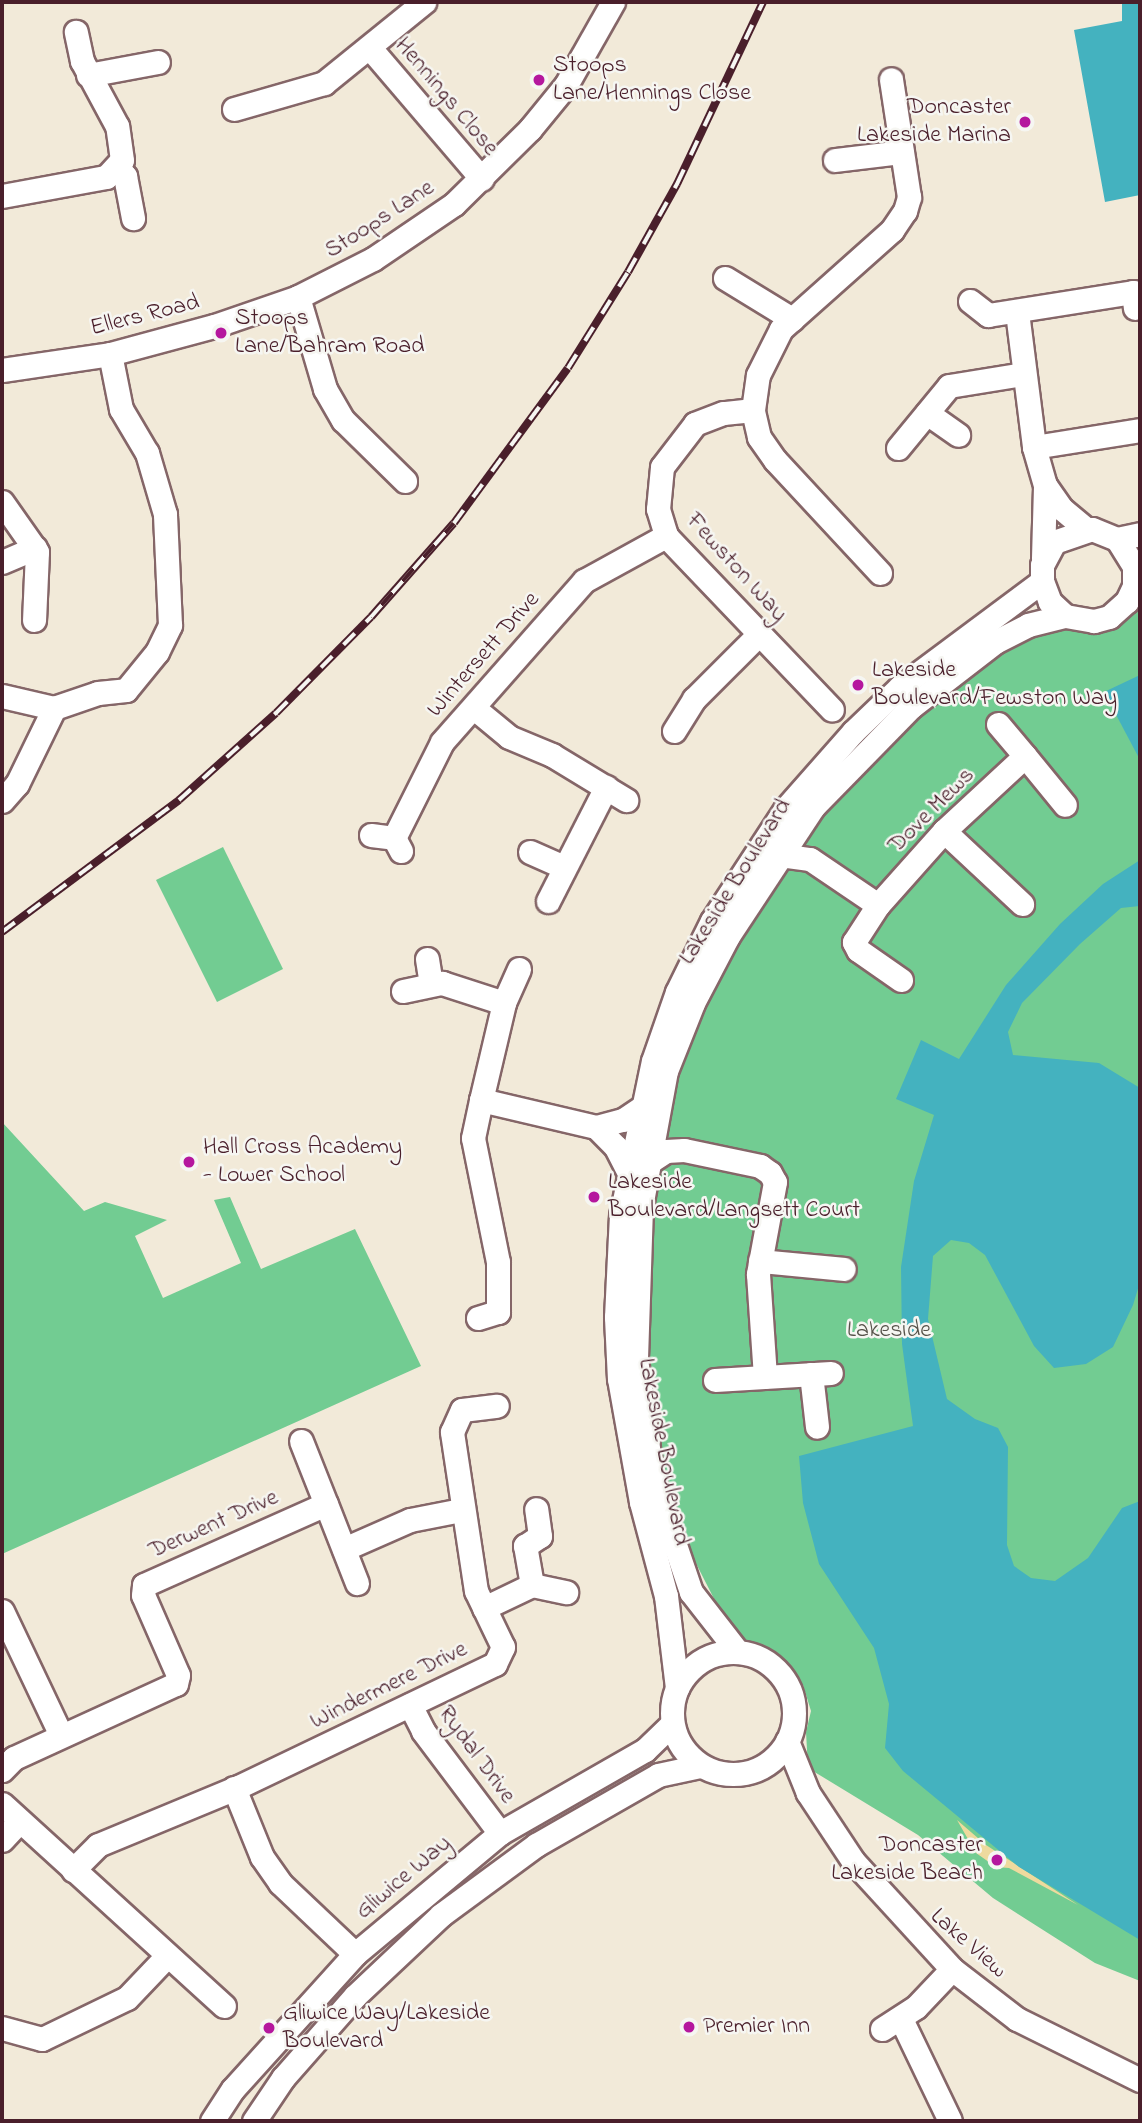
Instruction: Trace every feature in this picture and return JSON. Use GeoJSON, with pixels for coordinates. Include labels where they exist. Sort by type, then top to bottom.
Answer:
{"type":"FeatureCollection","features":[{"type":"Feature","properties":{"kind":"street","name":"Hennings Close"},"geometry":{"type":"LineString","coordinates":[[234,109],[264,112],[324,83],[424,2]]}},
{"type":"Feature","properties":{"kind":"street","name":"Stoops Lane"},"geometry":{"type":"LineString","coordinates":[[298,297],[419,231],[482,179],[566,85],[613,2]]}},
{"type":"Feature","properties":{"kind":"street"},"geometry":{"type":"LineString","coordinates":[[76,32],[88,75],[117,125],[122,143],[118,168]]}},
{"type":"Feature","properties":{"kind":"street","name":"Hennings Close"},"geometry":{"type":"LineString","coordinates":[[370,48],[482,179]]}},
{"type":"Feature","properties":{"kind":"street"},"geometry":{"type":"LineString","coordinates":[[88,75],[158,62]]}},
{"type":"Feature","properties":{"kind":"street"},"geometry":{"type":"LineString","coordinates":[[880,573],[775,460],[760,437],[753,410],[758,375],[781,329],[892,230],[909,197],[891,79]]}},
{"type":"Feature","properties":{"kind":"street"},"geometry":{"type":"LineString","coordinates":[[835,160],[902,152]]}},
{"type":"Feature","properties":{"kind":"street"},"geometry":{"type":"LineString","coordinates":[[2,196],[93,181],[118,168]]}},
{"type":"Feature","properties":{"kind":"street"},"geometry":{"type":"LineString","coordinates":[[118,168],[125,176],[133,218]]}},
{"type":"Feature","properties":{"kind":"street"},"geometry":{"type":"LineString","coordinates":[[725,278],[792,319]]}},
{"type":"Feature","properties":{"kind":"street"},"geometry":{"type":"LineString","coordinates":[[970,301],[988,315],[1133,292],[1135,308]]}},
{"type":"Feature","properties":{"kind":"street"},"geometry":{"type":"LineString","coordinates":[[298,297],[325,389],[343,420],[405,481]]}},
{"type":"Feature","properties":{"kind":"street","name":"Ellers Road"},"geometry":{"type":"LineString","coordinates":[[2,370],[110,354],[214,326],[298,297]]}},
{"type":"Feature","properties":{"kind":"street"},"geometry":{"type":"LineString","coordinates":[[1017,312],[1034,447],[1045,485],[1042,573],[1050,602],[1065,616],[1094,621],[1110,617],[1127,601],[1137,583],[1134,566],[1117,538]]}},
{"type":"Feature","properties":{"kind":"street"},"geometry":{"type":"LineString","coordinates":[[2,696],[54,708],[98,693],[126,690],[157,652],[170,625],[162,503],[147,453],[121,409],[110,354]]}},
{"type":"Feature","properties":{"kind":"street"},"geometry":{"type":"LineString","coordinates":[[898,449],[949,386],[1023,374]]}},
{"type":"Feature","properties":{"kind":"street","name":"Fewston Way"},"geometry":{"type":"LineString","coordinates":[[753,410],[708,418],[676,444],[662,467],[658,509],[666,536],[832,710]]}},
{"type":"Feature","properties":{"kind":"street"},"geometry":{"type":"LineString","coordinates":[[927,412],[958,435]]}},
{"type":"Feature","properties":{"kind":"street"},"geometry":{"type":"LineString","coordinates":[[1034,447],[1140,430]]}},
{"type":"Feature","properties":{"kind":"street"},"geometry":{"type":"LineString","coordinates":[[1045,485],[1062,509],[1086,529],[1117,538],[1140,534]]}},
{"type":"Feature","properties":{"kind":"street"},"geometry":{"type":"LineString","coordinates":[[2,502],[35,548],[34,620]]}},
{"type":"Feature","properties":{"kind":"street"},"geometry":{"type":"LineString","coordinates":[[1042,573],[1054,542],[1086,529]]}},
{"type":"Feature","properties":{"kind":"street","name":"Wintersett Drive"},"geometry":{"type":"LineString","coordinates":[[388,841],[432,758],[584,581],[666,536]]}},
{"type":"Feature","properties":{"kind":"street"},"geometry":{"type":"LineString","coordinates":[[2,562],[35,548]]}},
{"type":"Feature","properties":{"kind":"street","name":"Lakeside Boulevard"},"geometry":{"type":"LineString","coordinates":[[677,1688],[666,1596],[641,1502],[619,1379],[621,1215],[639,1166],[677,992],[712,921],[786,808],[839,746],[900,687],[1042,573]]}},
{"type":"Feature","properties":{"kind":"street","name":"Lakeside Boulevard"},"geometry":{"type":"LineString","coordinates":[[650,1112],[693,1003],[728,936],[800,825],[850,765],[911,708],[995,642],[1028,625],[1065,616]]}},
{"type":"Feature","properties":{"kind":"street"},"geometry":{"type":"LineString","coordinates":[[674,731],[694,699],[759,634]]}},
{"type":"Feature","properties":{"kind":"street"},"geometry":{"type":"LineString","coordinates":[[2,801],[17,784],[54,708]]}},
{"type":"Feature","properties":{"kind":"street"},"geometry":{"type":"LineString","coordinates":[[474,708],[509,737],[552,755],[626,800]]}},
{"type":"Feature","properties":{"kind":"street"},"geometry":{"type":"LineString","coordinates":[[839,746],[832,710],[869,716]]}},
{"type":"Feature","properties":{"kind":"street"},"geometry":{"type":"LineString","coordinates":[[998,724],[1065,805]]}},
{"type":"Feature","properties":{"kind":"street","name":"Dove Mews"},"geometry":{"type":"LineString","coordinates":[[901,980],[854,947],[878,905],[944,831],[1025,756]]}},
{"type":"Feature","properties":{"kind":"street"},"geometry":{"type":"LineString","coordinates":[[548,901],[561,866],[606,788]]}},
{"type":"Feature","properties":{"kind":"street"},"geometry":{"type":"LineString","coordinates":[[800,825],[810,859]]}},
{"type":"Feature","properties":{"kind":"street"},"geometry":{"type":"LineString","coordinates":[[944,831],[1022,904]]}},
{"type":"Feature","properties":{"kind":"street"},"geometry":{"type":"LineString","coordinates":[[530,852],[561,866]]}},
{"type":"Feature","properties":{"kind":"street"},"geometry":{"type":"LineString","coordinates":[[780,855],[810,859],[878,905]]}},
{"type":"Feature","properties":{"kind":"street"},"geometry":{"type":"LineString","coordinates":[[427,959],[431,984]]}},
{"type":"Feature","properties":{"kind":"street"},"geometry":{"type":"LineString","coordinates":[[478,1318],[498,1312],[498,1262],[472,1138],[504,1003],[519,969]]}},
{"type":"Feature","properties":{"kind":"street"},"geometry":{"type":"LineString","coordinates":[[403,991],[431,984],[465,987],[504,1003]]}},
{"type":"Feature","properties":{"kind":"street"},"geometry":{"type":"LineString","coordinates":[[481,1100],[596,1127],[650,1112],[673,1136],[698,1152]]}},
{"type":"Feature","properties":{"kind":"street"},"geometry":{"type":"LineString","coordinates":[[596,1127],[639,1166],[666,1151],[698,1152],[760,1166],[770,1172],[775,1182],[760,1261],[765,1377]]}},
{"type":"Feature","properties":{"kind":"street","name":"Lakeside Boulevard"},"geometry":{"type":"LineString","coordinates":[[639,1166],[641,1207],[636,1358],[652,1477],[691,1592],[737,1651]]}},
{"type":"Feature","properties":{"kind":"street"},"geometry":{"type":"LineString","coordinates":[[760,1261],[852,1271]]}},
{"type":"Feature","properties":{"kind":"street"},"geometry":{"type":"LineString","coordinates":[[715,1380],[821,1373],[817,1427]]}},
{"type":"Feature","properties":{"kind":"street","name":"Windermere Drive"},"geometry":{"type":"LineString","coordinates":[[73,1870],[98,1845],[234,1788],[495,1664],[503,1647],[476,1591],[461,1510],[454,1420],[462,1410],[497,1406]]}},
{"type":"Feature","properties":{"kind":"street"},"geometry":{"type":"LineString","coordinates":[[301,1441],[358,1583]]}},
{"type":"Feature","properties":{"kind":"street","name":"Derwent Drive"},"geometry":{"type":"LineString","coordinates":[[2,1770],[14,1758],[176,1684],[178,1675],[143,1594],[144,1585],[326,1504]]}},
{"type":"Feature","properties":{"kind":"street"},"geometry":{"type":"LineString","coordinates":[[532,1585],[525,1546],[540,1536],[536,1509]]}},
{"type":"Feature","properties":{"kind":"street"},"geometry":{"type":"LineString","coordinates":[[344,1549],[410,1520],[461,1510]]}},
{"type":"Feature","properties":{"kind":"street"},"geometry":{"type":"LineString","coordinates":[[484,1608],[532,1585],[566,1592]]}},
{"type":"Feature","properties":{"kind":"street"},"geometry":{"type":"LineString","coordinates":[[2,1611],[61,1735]]}},
{"type":"Feature","properties":{"kind":"street"},"geometry":{"type":"LineString","coordinates":[[254,2121],[283,2078],[355,1996],[441,1915],[536,1844],[658,1775],[700,1766],[740,1774],[764,1768],[787,1741],[795,1715],[791,1692],[780,1673],[758,1656],[737,1651],[712,1654],[694,1664],[677,1688],[671,1702],[672,1724],[684,1751],[700,1766]]}},
{"type":"Feature","properties":{"kind":"street","name":"Rydal Drive"},"geometry":{"type":"LineString","coordinates":[[410,1705],[423,1731],[500,1833]]}},
{"type":"Feature","properties":{"kind":"street","name":"Gliwice Way"},"geometry":{"type":"LineString","coordinates":[[213,2121],[233,2089],[355,1954],[500,1833],[645,1750],[672,1724]]}},
{"type":"Feature","properties":{"kind":"street","name":"Lake View"},"geometry":{"type":"LineString","coordinates":[[787,1741],[808,1793],[856,1865],[953,1969],[1017,2019],[1140,2080]]}},
{"type":"Feature","properties":{"kind":"street","name":"Lake View"},"geometry":{"type":"LineString","coordinates":[[764,1768],[808,1793]]}},
{"type":"Feature","properties":{"kind":"street"},"geometry":{"type":"LineString","coordinates":[[234,1788],[262,1857],[281,1883],[355,1954]]}},
{"type":"Feature","properties":{"kind":"street"},"geometry":{"type":"LineString","coordinates":[[2,1804],[224,2006]]}},
{"type":"Feature","properties":{"kind":"street"},"geometry":{"type":"LineString","coordinates":[[2,1840],[20,1821]]}},
{"type":"Feature","properties":{"kind":"street"},"geometry":{"type":"LineString","coordinates":[[2,2028],[20,2036],[42,2039],[127,1998],[167,1956]]}},
{"type":"Feature","properties":{"kind":"street"},"geometry":{"type":"LineString","coordinates":[[950,2121],[892,2024],[953,1969]]}},
{"type":"Feature","properties":{"kind":"green space","name":"Lakeside"},"geometry":{"type":"Polygon","coordinates":[[[1140,580],[1140,1981],[1095,1963],[993,1898],[918,1835],[808,1768],[806,1732],[811,1711],[803,1685],[783,1662],[733,1636],[652,1477],[640,1217],[693,1003],[813,807],[995,642],[1094,621],[1140,580]]]}},
{"type":"Feature","properties":{"kind":"green space"},"geometry":{"type":"Polygon","coordinates":[[[223,847],[283,969],[217,1002],[156,880],[223,847]]]}},
{"type":"Feature","properties":{"kind":"green space"},"geometry":{"type":"Polygon","coordinates":[[[2,1122],[84,1211],[105,1202],[167,1220],[135,1236],[163,1298],[241,1263],[214,1200],[230,1197],[261,1269],[355,1229],[421,1366],[2,1554],[2,1122]]]}},
{"type":"Feature","properties":{"kind":"sand","name":"Doncaster Lakeside Beach"},"geometry":{"type":"Polygon","coordinates":[[[957,1820],[986,1845],[1078,1905],[1009,1868],[996,1867],[976,1853],[957,1820]]]}},
{"type":"Feature","properties":{"kind":"water"},"geometry":{"type":"Polygon","coordinates":[[[1122,2],[1140,2],[1140,195],[1105,202],[1074,30],[1122,21],[1122,2]]]}},
{"type":"Feature","properties":{"kind":"water"},"geometry":{"type":"Polygon","coordinates":[[[1140,675],[1140,760],[1104,692],[1140,675]]]}},
{"type":"Feature","properties":{"kind":"water","name":"Lakeside"},"geometry":{"type":"Polygon","coordinates":[[[1140,860],[1140,906],[1121,908],[1080,944],[1022,1003],[1008,1032],[1013,1055],[1099,1063],[1140,1088],[1140,1282],[1133,1305],[1113,1347],[1086,1364],[1054,1368],[1034,1346],[985,1255],[969,1243],[951,1240],[933,1256],[928,1319],[947,1399],[975,1419],[998,1428],[1008,1447],[1007,1545],[1014,1566],[1031,1578],[1055,1581],[1088,1558],[1122,1508],[1140,1501],[1140,1940],[1019,1867],[903,1771],[885,1748],[889,1704],[874,1648],[819,1564],[803,1503],[799,1456],[913,1426],[902,1344],[901,1267],[914,1181],[934,1115],[896,1099],[921,1040],[959,1059],[1006,985],[1060,924],[1103,884],[1140,860]]]}},
{"type":"Feature","properties":{"kind":"railway"},"geometry":{"type":"LineString","coordinates":[[2,932],[179,800],[276,713],[371,617],[454,523],[568,368],[628,272],[677,184],[763,2]]}},
{"type":"Feature","properties":{"kind":"place","name":"Stoops Lane/Hennings Close"},"geometry":{"type":"Point","coordinates":[539,80]}},
{"type":"Feature","properties":{"kind":"place","name":"Doncaster Lakeside Marina"},"geometry":{"type":"Point","coordinates":[1025,122]}},
{"type":"Feature","properties":{"kind":"place","name":"Stoops Lane/Bahram Road"},"geometry":{"type":"Point","coordinates":[221,333]}},
{"type":"Feature","properties":{"kind":"place","name":"Lakeside Boulevard/Fewston Way"},"geometry":{"type":"Point","coordinates":[858,685]}},
{"type":"Feature","properties":{"kind":"place","name":"Hall Cross Academy - Lower School"},"geometry":{"type":"Point","coordinates":[189,1162]}},
{"type":"Feature","properties":{"kind":"place","name":"Lakeside Boulevard/Langsett Court"},"geometry":{"type":"Point","coordinates":[594,1197]}},
{"type":"Feature","properties":{"kind":"place","name":"Doncaster Lakeside Beach"},"geometry":{"type":"Point","coordinates":[997,1860]}},
{"type":"Feature","properties":{"kind":"place","name":"Premier Inn"},"geometry":{"type":"Point","coordinates":[689,2027]}},
{"type":"Feature","properties":{"kind":"place","name":"Gliwice Way/Lakeside Boulevard"},"geometry":{"type":"Point","coordinates":[269,2028]}}]}
